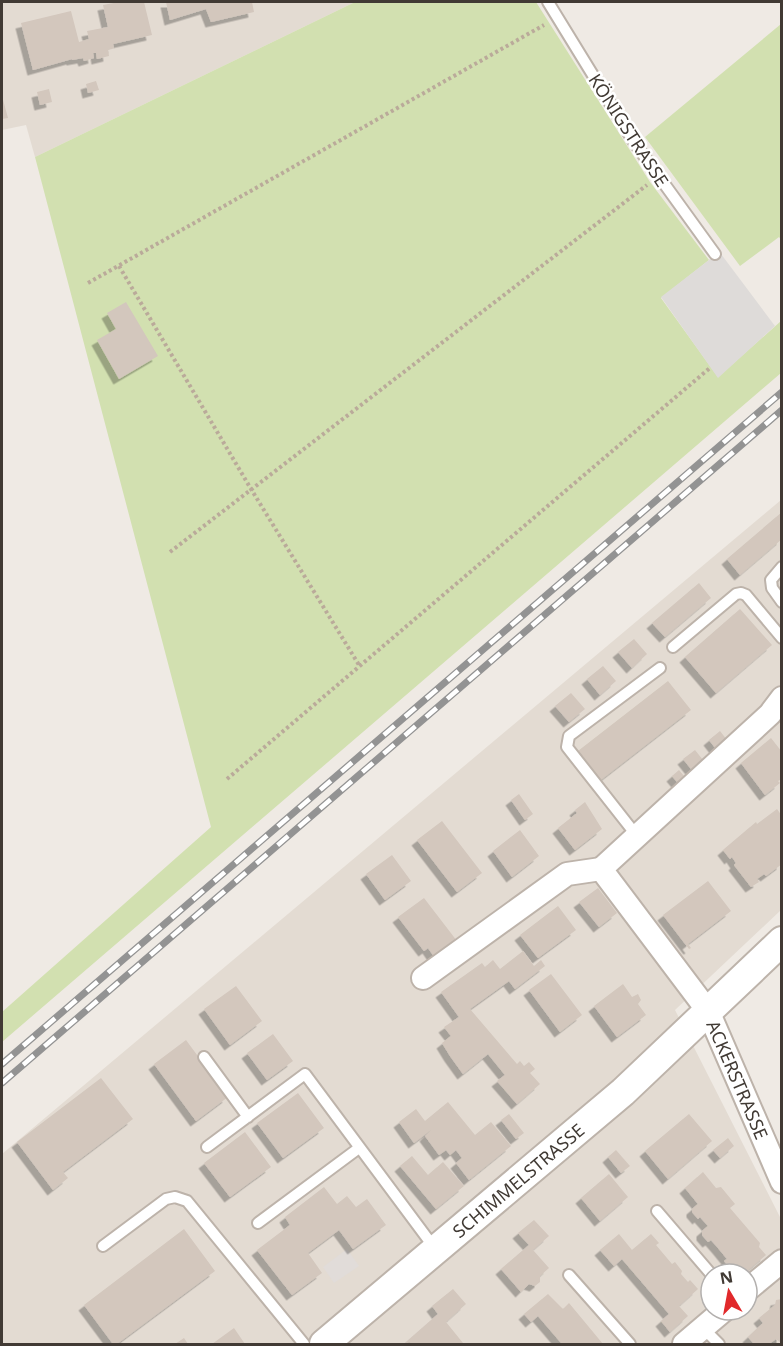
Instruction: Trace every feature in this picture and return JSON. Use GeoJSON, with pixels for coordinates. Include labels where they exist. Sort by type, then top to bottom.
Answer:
{"type":"FeatureCollection","features":[{"type":"Feature","properties":{"kind":"street"},"geometry":{"type":"LineString","coordinates":[[423,978],[567,874],[601,869],[770,714],[782,698]]}},
{"type":"Feature","properties":{"kind":"street"},"geometry":{"type":"LineString","coordinates":[[601,869],[708,1011]]}},
{"type":"Feature","properties":{"kind":"street","name":"SCHIMMELSTRASSE"},"geometry":{"type":"LineString","coordinates":[[324,1344],[623,1092],[782,940]]}},
{"type":"Feature","properties":{"kind":"street","name":"ACKERSTRASSE"},"geometry":{"type":"LineString","coordinates":[[708,1011],[782,1182]]}},
{"type":"Feature","properties":{"kind":"street"},"geometry":{"type":"LineString","coordinates":[[759,1280],[782,1261]]}},
{"type":"Feature","properties":{"kind":"street"},"geometry":{"type":"LineString","coordinates":[[684,1344],[710,1322]]}},
{"type":"Feature","properties":{"kind":"lane","name":"KÖNIGSTRASSE"},"geometry":{"type":"LineString","coordinates":[[548,2],[633,142],[715,254]]}},
{"type":"Feature","properties":{"kind":"lane"},"geometry":{"type":"LineString","coordinates":[[782,567],[771,580],[772,588],[782,603]]}},
{"type":"Feature","properties":{"kind":"lane"},"geometry":{"type":"LineString","coordinates":[[674,647],[736,594],[741,593],[746,595],[782,638]]}},
{"type":"Feature","properties":{"kind":"lane"},"geometry":{"type":"LineString","coordinates":[[637,836],[567,747],[569,736],[660,668]]}},
{"type":"Feature","properties":{"kind":"lane"},"geometry":{"type":"LineString","coordinates":[[204,1057],[248,1117]]}},
{"type":"Feature","properties":{"kind":"lane"},"geometry":{"type":"LineString","coordinates":[[207,1147],[305,1074],[436,1250]]}},
{"type":"Feature","properties":{"kind":"lane"},"geometry":{"type":"LineString","coordinates":[[258,1222],[359,1148]]}},
{"type":"Feature","properties":{"kind":"lane"},"geometry":{"type":"LineString","coordinates":[[103,1246],[166,1199],[175,1197],[187,1201],[304,1344]]}},
{"type":"Feature","properties":{"kind":"lane"},"geometry":{"type":"LineString","coordinates":[[657,1211],[701,1262]]}},
{"type":"Feature","properties":{"kind":"lane"},"geometry":{"type":"LineString","coordinates":[[569,1275],[630,1344]]}},
{"type":"Feature","properties":{"kind":"lane"},"geometry":{"type":"LineString","coordinates":[[703,1328],[719,1344]]}},
{"type":"Feature","properties":{"kind":"path"},"geometry":{"type":"LineString","coordinates":[[88,283],[557,16]]}},
{"type":"Feature","properties":{"kind":"path"},"geometry":{"type":"LineString","coordinates":[[170,552],[657,176]]}},
{"type":"Feature","properties":{"kind":"path"},"geometry":{"type":"LineString","coordinates":[[119,266],[251,489],[359,665]]}},
{"type":"Feature","properties":{"kind":"path"},"geometry":{"type":"LineString","coordinates":[[227,779],[711,367]]}},
{"type":"Feature","properties":{"kind":"shaded area"},"geometry":{"type":"Polygon","coordinates":[[[2,2],[355,2],[35,157],[26,125],[2,130],[2,2]]]}},
{"type":"Feature","properties":{"kind":"shaded area"},"geometry":{"type":"Polygon","coordinates":[[[718,250],[775,326],[718,378],[661,297],[709,260],[718,250]]]}},
{"type":"Feature","properties":{"kind":"shaded area"},"geometry":{"type":"Polygon","coordinates":[[[781,500],[781,910],[675,1010],[781,1219],[781,1344],[2,1344],[2,1154],[781,500]]]}},
{"type":"Feature","properties":{"kind":"shaded area"},"geometry":{"type":"Polygon","coordinates":[[[347,1249],[359,1266],[334,1283],[323,1267],[347,1249]]]}},
{"type":"Feature","properties":{"kind":"green space"},"geometry":{"type":"Polygon","coordinates":[[[355,2],[536,2],[650,182],[709,260],[661,298],[718,377],[781,321],[781,373],[2,1042],[2,1012],[211,827],[35,157],[355,2]]]}},
{"type":"Feature","properties":{"kind":"green space"},"geometry":{"type":"Polygon","coordinates":[[[781,24],[781,240],[779,237],[740,266],[645,137],[781,24]]]}},
{"type":"Feature","properties":{"kind":"building"},"geometry":{"type":"Polygon","coordinates":[[[119,2],[144,2],[152,35],[113,44],[114,48],[108,50],[109,56],[97,59],[96,53],[93,53],[94,58],[84,61],[83,58],[72,59],[33,70],[21,23],[71,11],[79,42],[89,39],[87,31],[108,27],[103,5],[119,2]]]}},
{"type":"Feature","properties":{"kind":"building"},"geometry":{"type":"Polygon","coordinates":[[[166,2],[252,2],[254,12],[211,22],[206,9],[170,20],[166,2]]]}},
{"type":"Feature","properties":{"kind":"building"},"geometry":{"type":"Polygon","coordinates":[[[96,81],[99,90],[88,93],[86,84],[96,81]]]}},
{"type":"Feature","properties":{"kind":"building"},"geometry":{"type":"Polygon","coordinates":[[[49,89],[52,102],[40,105],[37,92],[49,89]]]}},
{"type":"Feature","properties":{"kind":"building"},"geometry":{"type":"Polygon","coordinates":[[[2,96],[8,118],[2,119],[2,96]]]}},
{"type":"Feature","properties":{"kind":"building"},"geometry":{"type":"Polygon","coordinates":[[[126,302],[158,356],[119,379],[97,340],[116,329],[107,313],[126,302]]]}},
{"type":"Feature","properties":{"kind":"building"},"geometry":{"type":"Polygon","coordinates":[[[782,512],[782,539],[740,575],[727,559],[782,512]]]}},
{"type":"Feature","properties":{"kind":"building"},"geometry":{"type":"Polygon","coordinates":[[[699,583],[711,598],[665,637],[652,623],[699,583]]]}},
{"type":"Feature","properties":{"kind":"building"},"geometry":{"type":"Polygon","coordinates":[[[740,609],[772,645],[716,693],[685,657],[740,609]]]}},
{"type":"Feature","properties":{"kind":"building"},"geometry":{"type":"Polygon","coordinates":[[[634,639],[647,654],[632,668],[618,652],[634,639]]]}},
{"type":"Feature","properties":{"kind":"building"},"geometry":{"type":"Polygon","coordinates":[[[603,666],[616,681],[600,695],[587,679],[603,666]]]}},
{"type":"Feature","properties":{"kind":"building"},"geometry":{"type":"Polygon","coordinates":[[[668,681],[691,710],[601,780],[578,751],[668,681]]]}},
{"type":"Feature","properties":{"kind":"building"},"geometry":{"type":"Polygon","coordinates":[[[571,693],[585,709],[569,722],[555,706],[571,693]]]}},
{"type":"Feature","properties":{"kind":"building"},"geometry":{"type":"Polygon","coordinates":[[[720,731],[727,740],[716,749],[709,740],[720,731]]]}},
{"type":"Feature","properties":{"kind":"building"},"geometry":{"type":"Polygon","coordinates":[[[771,738],[782,752],[782,779],[765,795],[741,763],[771,738]]]}},
{"type":"Feature","properties":{"kind":"building"},"geometry":{"type":"Polygon","coordinates":[[[695,750],[703,760],[691,769],[683,759],[695,750]]]}},
{"type":"Feature","properties":{"kind":"building"},"geometry":{"type":"Polygon","coordinates":[[[679,770],[684,776],[677,782],[672,776],[679,770]]]}},
{"type":"Feature","properties":{"kind":"building"},"geometry":{"type":"Polygon","coordinates":[[[519,794],[533,814],[525,820],[511,800],[519,794]]]}},
{"type":"Feature","properties":{"kind":"building"},"geometry":{"type":"Polygon","coordinates":[[[585,802],[602,829],[575,850],[558,828],[577,813],[575,810],[585,802]]]}},
{"type":"Feature","properties":{"kind":"building"},"geometry":{"type":"Polygon","coordinates":[[[777,809],[782,816],[782,864],[766,876],[764,874],[757,879],[759,882],[751,887],[734,865],[736,863],[732,857],[730,859],[723,850],[756,822],[757,824],[777,809]]]}},
{"type":"Feature","properties":{"kind":"building"},"geometry":{"type":"Polygon","coordinates":[[[442,821],[482,873],[457,892],[417,840],[442,821]]]}},
{"type":"Feature","properties":{"kind":"building"},"geometry":{"type":"Polygon","coordinates":[[[520,830],[539,856],[512,877],[493,851],[520,830]]]}},
{"type":"Feature","properties":{"kind":"building"},"geometry":{"type":"Polygon","coordinates":[[[392,855],[411,881],[385,900],[366,874],[392,855]]]}},
{"type":"Feature","properties":{"kind":"building"},"geometry":{"type":"Polygon","coordinates":[[[708,881],[731,911],[688,944],[691,948],[689,949],[663,915],[708,881]]]}},
{"type":"Feature","properties":{"kind":"building"},"geometry":{"type":"Polygon","coordinates":[[[598,888],[617,913],[599,927],[579,902],[598,888]]]}},
{"type":"Feature","properties":{"kind":"building"},"geometry":{"type":"Polygon","coordinates":[[[424,898],[457,941],[435,958],[428,948],[424,951],[398,917],[424,898]]]}},
{"type":"Feature","properties":{"kind":"building"},"geometry":{"type":"Polygon","coordinates":[[[558,906],[576,930],[538,958],[520,935],[558,906]]]}},
{"type":"Feature","properties":{"kind":"building"},"geometry":{"type":"Polygon","coordinates":[[[523,951],[534,966],[541,960],[545,966],[515,989],[509,981],[470,1009],[517,1064],[520,1061],[524,1066],[529,1062],[535,1069],[530,1073],[540,1084],[517,1104],[497,1081],[505,1075],[488,1054],[463,1074],[450,1056],[442,1043],[451,1036],[444,1027],[459,1017],[441,992],[482,963],[485,967],[493,960],[500,969],[523,951]]]}},
{"type":"Feature","properties":{"kind":"building"},"geometry":{"type":"Polygon","coordinates":[[[551,974],[582,1015],[560,1032],[529,990],[551,974]]]}},
{"type":"Feature","properties":{"kind":"building"},"geometry":{"type":"Polygon","coordinates":[[[623,984],[632,997],[638,994],[641,1000],[638,1004],[646,1015],[617,1037],[594,1006],[623,984]]]}},
{"type":"Feature","properties":{"kind":"building"},"geometry":{"type":"Polygon","coordinates":[[[236,986],[262,1021],[230,1045],[204,1009],[236,986]]]}},
{"type":"Feature","properties":{"kind":"building"},"geometry":{"type":"Polygon","coordinates":[[[273,1034],[293,1061],[267,1080],[247,1053],[273,1034]]]}},
{"type":"Feature","properties":{"kind":"building"},"geometry":{"type":"Polygon","coordinates":[[[186,1040],[228,1097],[196,1121],[154,1064],[186,1040]]]}},
{"type":"Feature","properties":{"kind":"building"},"geometry":{"type":"Polygon","coordinates":[[[101,1078],[133,1119],[63,1172],[68,1178],[53,1190],[17,1142],[101,1078]]]}},
{"type":"Feature","properties":{"kind":"building"},"geometry":{"type":"Polygon","coordinates":[[[298,1093],[324,1128],[283,1158],[257,1123],[298,1093]]]}},
{"type":"Feature","properties":{"kind":"building"},"geometry":{"type":"Polygon","coordinates":[[[448,1102],[475,1135],[491,1122],[511,1146],[469,1180],[456,1163],[462,1158],[456,1150],[450,1155],[446,1150],[439,1155],[425,1136],[431,1130],[414,1143],[399,1122],[416,1109],[425,1121],[448,1102]]]}},
{"type":"Feature","properties":{"kind":"building"},"geometry":{"type":"Polygon","coordinates":[[[509,1114],[524,1133],[516,1139],[501,1120],[509,1114]]]}},
{"type":"Feature","properties":{"kind":"building"},"geometry":{"type":"Polygon","coordinates":[[[689,1114],[712,1141],[668,1179],[645,1151],[689,1114]]]}},
{"type":"Feature","properties":{"kind":"building"},"geometry":{"type":"Polygon","coordinates":[[[245,1132],[271,1167],[230,1197],[204,1163],[245,1132]]]}},
{"type":"Feature","properties":{"kind":"building"},"geometry":{"type":"Polygon","coordinates":[[[728,1138],[734,1146],[720,1158],[713,1150],[728,1138]]]}},
{"type":"Feature","properties":{"kind":"building"},"geometry":{"type":"Polygon","coordinates":[[[616,1150],[630,1166],[621,1173],[608,1157],[616,1150]]]}},
{"type":"Feature","properties":{"kind":"building"},"geometry":{"type":"Polygon","coordinates":[[[412,1156],[428,1175],[443,1162],[464,1186],[436,1209],[400,1166],[412,1156]]]}},
{"type":"Feature","properties":{"kind":"building"},"geometry":{"type":"Polygon","coordinates":[[[703,1172],[716,1188],[721,1187],[735,1204],[730,1208],[760,1243],[759,1247],[766,1255],[758,1262],[725,1262],[727,1259],[718,1248],[702,1235],[702,1231],[708,1226],[692,1212],[698,1204],[685,1188],[703,1172]]]}},
{"type":"Feature","properties":{"kind":"building"},"geometry":{"type":"Polygon","coordinates":[[[609,1174],[628,1197],[600,1221],[581,1198],[609,1174]]]}},
{"type":"Feature","properties":{"kind":"building"},"geometry":{"type":"Polygon","coordinates":[[[324,1187],[337,1204],[347,1196],[356,1207],[367,1199],[386,1225],[353,1249],[339,1230],[308,1253],[322,1273],[292,1295],[257,1250],[290,1225],[285,1217],[324,1187]]]}},
{"type":"Feature","properties":{"kind":"building"},"geometry":{"type":"Polygon","coordinates":[[[534,1220],[549,1236],[533,1250],[549,1268],[540,1276],[540,1282],[535,1286],[529,1284],[521,1292],[501,1269],[529,1245],[518,1233],[534,1220]]]}},
{"type":"Feature","properties":{"kind":"building"},"geometry":{"type":"Polygon","coordinates":[[[184,1229],[215,1271],[117,1344],[113,1344],[84,1305],[184,1229]]]}},
{"type":"Feature","properties":{"kind":"building"},"geometry":{"type":"Polygon","coordinates":[[[619,1234],[632,1250],[651,1234],[659,1243],[656,1245],[672,1264],[675,1262],[682,1271],[681,1274],[698,1289],[679,1306],[688,1316],[670,1332],[661,1321],[669,1314],[622,1259],[614,1266],[600,1250],[619,1234]]]}},
{"type":"Feature","properties":{"kind":"building"},"geometry":{"type":"Polygon","coordinates":[[[453,1289],[466,1304],[446,1322],[463,1343],[412,1344],[409,1342],[407,1344],[406,1342],[438,1314],[432,1306],[453,1289]]]}},
{"type":"Feature","properties":{"kind":"building"},"geometry":{"type":"Polygon","coordinates":[[[548,1294],[563,1309],[569,1303],[603,1344],[562,1344],[538,1316],[531,1322],[524,1314],[548,1294]]]}},
{"type":"Feature","properties":{"kind":"building"},"geometry":{"type":"Polygon","coordinates":[[[782,1299],[782,1344],[776,1339],[769,1344],[754,1344],[748,1337],[763,1323],[759,1318],[775,1305],[776,1300],[782,1299]]]}},
{"type":"Feature","properties":{"kind":"building"},"geometry":{"type":"Polygon","coordinates":[[[234,1328],[245,1344],[212,1344],[234,1328]]]}},
{"type":"Feature","properties":{"kind":"building"},"geometry":{"type":"Polygon","coordinates":[[[184,1338],[188,1344],[175,1344],[184,1338]]]}},
{"type":"Feature","properties":{"kind":"railway"},"geometry":{"type":"LineString","coordinates":[[2,1064],[782,392]]}},
{"type":"Feature","properties":{"kind":"railway"},"geometry":{"type":"LineString","coordinates":[[2,1083],[782,410]]}}]}
